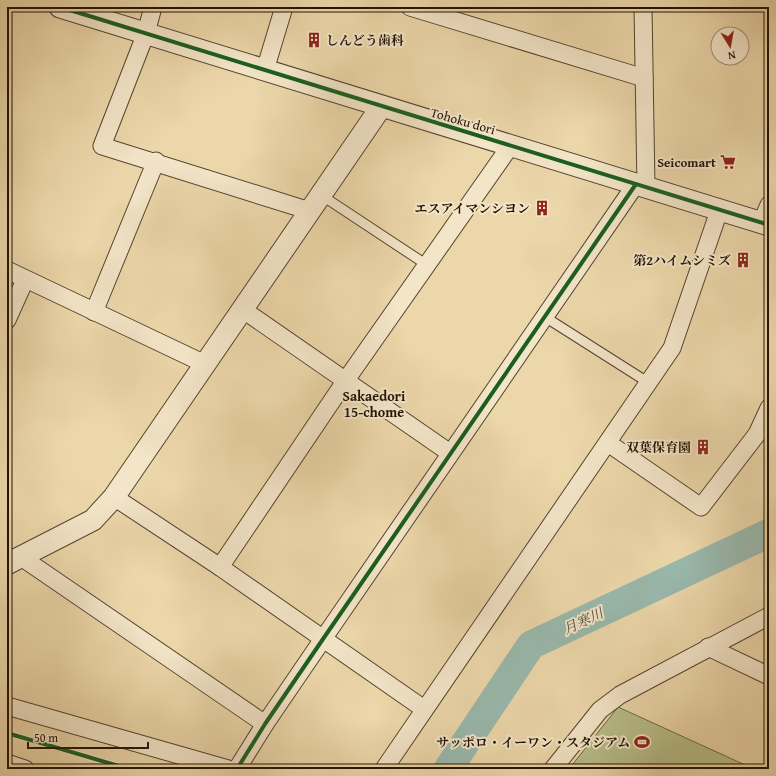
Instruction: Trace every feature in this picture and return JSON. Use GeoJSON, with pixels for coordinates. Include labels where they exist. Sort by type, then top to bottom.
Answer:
{"type":"FeatureCollection","features":[{"type":"Feature","properties":{"kind":"street","name":"Tohoku dori"},"geometry":{"type":"LineString","coordinates":[[60,7],[381,107],[511,145],[719,211],[766,218]]}},
{"type":"Feature","properties":{"kind":"street"},"geometry":{"type":"LineString","coordinates":[[153,7],[146,33],[102,146],[316,203]]}},
{"type":"Feature","properties":{"kind":"street"},"geometry":{"type":"LineString","coordinates":[[265,70],[284,7]]}},
{"type":"Feature","properties":{"kind":"street"},"geometry":{"type":"LineString","coordinates":[[410,7],[644,78]]}},
{"type":"Feature","properties":{"kind":"street"},"geometry":{"type":"LineString","coordinates":[[237,769],[322,639],[450,453],[545,317],[641,186],[644,78],[643,7]]}},
{"type":"Feature","properties":{"kind":"street"},"geometry":{"type":"LineString","coordinates":[[265,724],[14,560],[92,520],[114,497],[381,107]]}},
{"type":"Feature","properties":{"kind":"street"},"geometry":{"type":"LineString","coordinates":[[220,567],[346,380],[511,145]]}},
{"type":"Feature","properties":{"kind":"street"},"geometry":{"type":"LineString","coordinates":[[94,312],[156,161]]}},
{"type":"Feature","properties":{"kind":"street"},"geometry":{"type":"LineString","coordinates":[[384,769],[672,348],[719,211]]}},
{"type":"Feature","properties":{"kind":"street"},"geometry":{"type":"LineString","coordinates":[[7,270],[25,280],[205,364]]}},
{"type":"Feature","properties":{"kind":"street"},"geometry":{"type":"LineString","coordinates":[[7,320],[25,280]]}},
{"type":"Feature","properties":{"kind":"street"},"geometry":{"type":"LineString","coordinates":[[242,309],[450,453]]}},
{"type":"Feature","properties":{"kind":"street"},"geometry":{"type":"LineString","coordinates":[[608,443],[700,507],[757,434],[769,408]]}},
{"type":"Feature","properties":{"kind":"street"},"geometry":{"type":"LineString","coordinates":[[114,497],[220,567],[424,709]]}},
{"type":"Feature","properties":{"kind":"street"},"geometry":{"type":"LineString","coordinates":[[553,769],[600,710],[620,695],[769,616]]}},
{"type":"Feature","properties":{"kind":"street"},"geometry":{"type":"LineString","coordinates":[[708,647],[769,676]]}},
{"type":"Feature","properties":{"kind":"street"},"geometry":{"type":"LineString","coordinates":[[7,706],[228,769]]}},
{"type":"Feature","properties":{"kind":"street"},"geometry":{"type":"LineString","coordinates":[[7,763],[25,769]]}},
{"type":"Feature","properties":{"kind":"lane"},"geometry":{"type":"LineString","coordinates":[[316,203],[427,265]]}},
{"type":"Feature","properties":{"kind":"lane"},"geometry":{"type":"LineString","coordinates":[[545,317],[649,383]]}},
{"type":"Feature","properties":{"kind":"green space","name":"サッポロ・イーワン・スタジアム"},"geometry":{"type":"Polygon","coordinates":[[[618,707],[754,769],[569,769],[618,707]]]}},
{"type":"Feature","properties":{"kind":"waterway","name":"月寒川"},"geometry":{"type":"LineString","coordinates":[[448,769],[531,645],[769,533]]}},
{"type":"Feature","properties":{"kind":"cycle path"},"geometry":{"type":"LineString","coordinates":[[60,7],[769,225]]}},
{"type":"Feature","properties":{"kind":"cycle path"},"geometry":{"type":"LineString","coordinates":[[237,769],[265,724],[636,184]]}},
{"type":"Feature","properties":{"kind":"cycle path"},"geometry":{"type":"LineString","coordinates":[[7,733],[129,769]]}},
{"type":"Feature","properties":{"kind":"place","name":"しんどう歯科"},"geometry":{"type":"Point","coordinates":[314,40]}},
{"type":"Feature","properties":{"kind":"place","name":"Seicomart"},"geometry":{"type":"Point","coordinates":[728,162]}},
{"type":"Feature","properties":{"kind":"place","name":"エスアイマンシヨン"},"geometry":{"type":"Point","coordinates":[542,208]}},
{"type":"Feature","properties":{"kind":"place","name":"第2ハイムシミズ"},"geometry":{"type":"Point","coordinates":[743,260]}},
{"type":"Feature","properties":{"kind":"place","name":"双葉保育園"},"geometry":{"type":"Point","coordinates":[703,447]}},
{"type":"Feature","properties":{"kind":"place","name":"サッポロ・イーワン・スタジアム"},"geometry":{"type":"Point","coordinates":[642,742]}},
{"type":"Feature","properties":{"kind":"district","name":"Sakaedori 15-chome"},"geometry":{"type":"Point","coordinates":[374,404]}}]}
